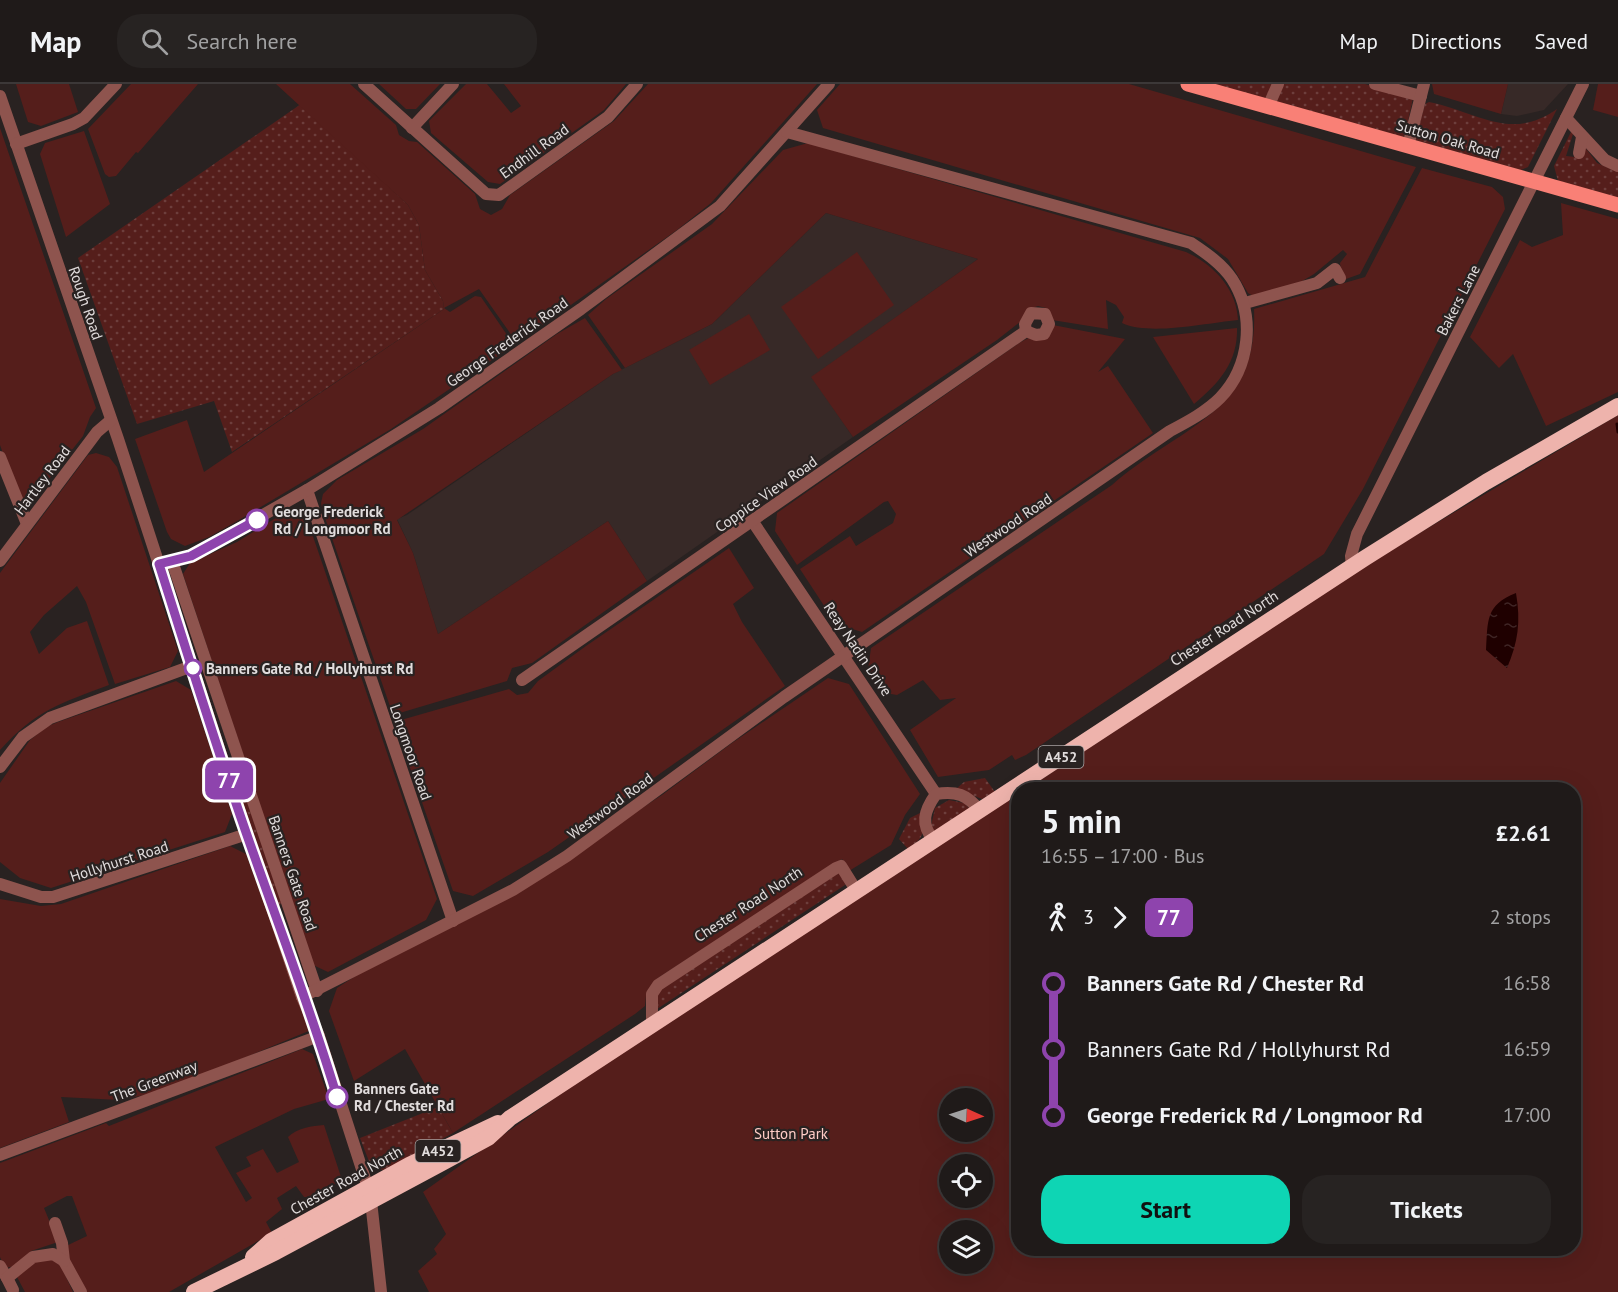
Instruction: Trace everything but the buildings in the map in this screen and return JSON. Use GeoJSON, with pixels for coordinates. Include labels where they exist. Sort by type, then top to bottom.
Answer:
{"type":"FeatureCollection","features":[{"type":"Feature","properties":{"kind":"highway","name":"Chester Road North"},"geometry":{"type":"LineString","coordinates":[[1024,782],[1359,562],[1486,482],[1618,406]]}},
{"type":"Feature","properties":{"kind":"highway","name":"Chester Road North"},"geometry":{"type":"LineString","coordinates":[[194,1292],[238,1270],[271,1242],[488,1138],[510,1118],[1011,791]]}},
{"type":"Feature","properties":{"kind":"main road","name":"Sutton Oak Road"},"geometry":{"type":"LineString","coordinates":[[1188,84],[1618,205]]}},
{"type":"Feature","properties":{"kind":"street"},"geometry":{"type":"LineString","coordinates":[[16,144],[84,118],[116,84]]}},
{"type":"Feature","properties":{"kind":"street","name":"Endhill Road"},"geometry":{"type":"LineString","coordinates":[[364,84],[486,194],[499,195],[608,117],[637,84]]}},
{"type":"Feature","properties":{"kind":"street"},"geometry":{"type":"LineString","coordinates":[[412,128],[453,84]]}},
{"type":"Feature","properties":{"kind":"street","name":"George Frederick Road"},"geometry":{"type":"LineString","coordinates":[[159,564],[191,556],[307,490],[439,408],[581,309],[720,206],[829,84]]}},
{"type":"Feature","properties":{"kind":"street"},"geometry":{"type":"LineString","coordinates":[[1268,107],[1278,84]]}},
{"type":"Feature","properties":{"kind":"street"},"geometry":{"type":"LineString","coordinates":[[1375,84],[1423,90],[1408,146]]}},
{"type":"Feature","properties":{"kind":"street","name":"Bakers Lane"},"geometry":{"type":"LineString","coordinates":[[1359,562],[1352,551],[1360,531],[1583,84]]}},
{"type":"Feature","properties":{"kind":"street","name":"Rough Road"},"geometry":{"type":"LineString","coordinates":[[0,96],[145,520]]}},
{"type":"Feature","properties":{"kind":"street"},"geometry":{"type":"LineString","coordinates":[[1566,118],[1605,160],[1618,166]]}},
{"type":"Feature","properties":{"kind":"street","name":"Westwood Road"},"geometry":{"type":"LineString","coordinates":[[302,997],[513,890],[567,856],[844,655],[1219,399],[1234,381],[1244,358],[1247,337],[1245,303],[1232,278],[1213,258],[1191,243],[787,132]]}},
{"type":"Feature","properties":{"kind":"street"},"geometry":{"type":"LineString","coordinates":[[1579,153],[1582,136]]}},
{"type":"Feature","properties":{"kind":"street"},"geometry":{"type":"LineString","coordinates":[[1245,303],[1317,284],[1338,270]]}},
{"type":"Feature","properties":{"kind":"street","name":"Coppice View Road"},"geometry":{"type":"LineString","coordinates":[[522,680],[1026,331]]}},
{"type":"Feature","properties":{"kind":"street","name":"Hartley Road"},"geometry":{"type":"LineString","coordinates":[[0,561],[97,432],[111,420]]}},
{"type":"Feature","properties":{"kind":"street"},"geometry":{"type":"LineString","coordinates":[[0,457],[27,524]]}},
{"type":"Feature","properties":{"kind":"street","name":"Longmoor Road"},"geometry":{"type":"LineString","coordinates":[[307,490],[453,921]]}},
{"type":"Feature","properties":{"kind":"street","name":"Banners Gate Road"},"geometry":{"type":"LineString","coordinates":[[145,520],[247,834],[302,997],[319,1036],[370,1195],[381,1292]]}},
{"type":"Feature","properties":{"kind":"street","name":"Reay Nadin Drive"},"geometry":{"type":"LineString","coordinates":[[753,522],[936,794]]}},
{"type":"Feature","properties":{"kind":"street","name":"Banners Gate Road"},"geometry":{"type":"LineString","coordinates":[[172,561],[317,991]]}},
{"type":"Feature","properties":{"kind":"street"},"geometry":{"type":"LineString","coordinates":[[0,767],[23,737],[50,718],[192,666]]}},
{"type":"Feature","properties":{"kind":"street"},"geometry":{"type":"LineString","coordinates":[[933,841],[927,833],[924,821],[927,806],[936,794],[953,792],[964,795],[980,811]]}},
{"type":"Feature","properties":{"kind":"street","name":"Hollyhurst Road"},"geometry":{"type":"LineString","coordinates":[[0,884],[41,897],[53,897],[247,834]]}},
{"type":"Feature","properties":{"kind":"street","name":"Chester Road North"},"geometry":{"type":"LineString","coordinates":[[652,1025],[652,994],[657,985],[836,868],[841,866],[844,869],[856,890]]}},
{"type":"Feature","properties":{"kind":"street","name":"The Greenway"},"geometry":{"type":"LineString","coordinates":[[0,1155],[319,1036]]}},
{"type":"Feature","properties":{"kind":"street"},"geometry":{"type":"LineString","coordinates":[[55,1223],[62,1243],[64,1261],[81,1292]]}},
{"type":"Feature","properties":{"kind":"street"},"geometry":{"type":"LineString","coordinates":[[7,1278],[33,1257],[53,1254],[64,1261]]}},
{"type":"Feature","properties":{"kind":"street"},"geometry":{"type":"LineString","coordinates":[[0,1266],[13,1290]]}},
{"type":"Feature","properties":{"kind":"shaded area"},"geometry":{"type":"Polygon","coordinates":[[[1508,84],[1568,84],[1544,110],[1517,116],[1501,114],[1508,84]]]}},
{"type":"Feature","properties":{"kind":"shaded area"},"geometry":{"type":"Polygon","coordinates":[[[826,213],[978,259],[812,377],[853,437],[647,581],[608,521],[438,634],[413,553],[397,519],[407,515],[613,374],[712,324],[826,213]]]}},
{"type":"Feature","properties":{"kind":"green space"},"geometry":{"type":"Polygon","coordinates":[[[16,84],[69,84],[78,112],[41,126],[28,122],[16,84]]]}},
{"type":"Feature","properties":{"kind":"green space"},"geometry":{"type":"Polygon","coordinates":[[[131,84],[198,84],[116,176],[109,177],[105,174],[88,129],[131,84]]]}},
{"type":"Feature","properties":{"kind":"green space"},"geometry":{"type":"Polygon","coordinates":[[[276,84],[350,84],[396,125],[399,135],[409,141],[417,142],[475,194],[480,209],[491,215],[502,209],[510,195],[614,121],[648,84],[817,84],[711,203],[677,230],[517,343],[479,289],[444,308],[450,312],[475,296],[481,297],[514,345],[391,429],[239,520],[209,537],[185,546],[171,539],[167,532],[135,439],[187,420],[204,472],[444,309],[443,301],[425,270],[419,225],[408,205],[276,84]]]}},
{"type":"Feature","properties":{"kind":"green space"},"geometry":{"type":"Polygon","coordinates":[[[379,84],[440,84],[416,109],[406,109],[379,84]]]}},
{"type":"Feature","properties":{"kind":"green space"},"geometry":{"type":"Polygon","coordinates":[[[466,84],[487,84],[511,113],[521,106],[504,84],[626,84],[604,110],[500,184],[488,182],[431,133],[429,121],[466,84]]]}},
{"type":"Feature","properties":{"kind":"green space"},"geometry":{"type":"Polygon","coordinates":[[[840,84],[1129,84],[1416,167],[1360,274],[1346,279],[1341,271],[1340,263],[1347,254],[1343,250],[1314,274],[1299,283],[1253,296],[1248,293],[1228,259],[1200,238],[823,128],[817,110],[840,84]]]}},
{"type":"Feature","properties":{"kind":"green space"},"geometry":{"type":"Polygon","coordinates":[[[1206,84],[1275,84],[1265,99],[1206,84]]]}},
{"type":"Feature","properties":{"kind":"green space"},"geometry":{"type":"Polygon","coordinates":[[[1282,84],[1365,84],[1413,98],[1405,135],[1402,138],[1278,103],[1276,100],[1282,84]]]}},
{"type":"Feature","properties":{"kind":"green space"},"geometry":{"type":"Polygon","coordinates":[[[1432,84],[1508,84],[1501,114],[1434,94],[1432,84]]]}},
{"type":"Feature","properties":{"kind":"green space"},"geometry":{"type":"Polygon","coordinates":[[[1598,84],[1618,84],[1618,117],[1593,110],[1598,84]]]}},
{"type":"Feature","properties":{"kind":"green space"},"geometry":{"type":"Polygon","coordinates":[[[1429,102],[1494,122],[1509,124],[1540,119],[1557,109],[1528,167],[1521,170],[1415,140],[1425,104],[1429,102]]]}},
{"type":"Feature","properties":{"kind":"green space"},"geometry":{"type":"Polygon","coordinates":[[[301,104],[408,205],[419,225],[425,270],[443,301],[444,309],[232,452],[214,401],[137,424],[78,258],[301,104]]]}},
{"type":"Feature","properties":{"kind":"green space"},"geometry":{"type":"Polygon","coordinates":[[[0,128],[96,408],[83,436],[33,499],[19,499],[0,445],[0,128]]]}},
{"type":"Feature","properties":{"kind":"green space"},"geometry":{"type":"Polygon","coordinates":[[[1572,130],[1573,134],[1566,156],[1575,157],[1577,149],[1584,146],[1597,163],[1618,172],[1618,200],[1558,181],[1554,166],[1572,130]]]}},
{"type":"Feature","properties":{"kind":"green space"},"geometry":{"type":"Polygon","coordinates":[[[84,131],[110,204],[66,237],[40,154],[45,143],[84,131]]]}},
{"type":"Feature","properties":{"kind":"green space"},"geometry":{"type":"Polygon","coordinates":[[[808,143],[1186,252],[1205,263],[1222,279],[1233,298],[1238,320],[1163,329],[1134,327],[1122,323],[1124,317],[1116,305],[1106,300],[1108,329],[1052,320],[1046,308],[1038,306],[1027,310],[1020,322],[997,340],[853,437],[811,377],[978,259],[826,213],[712,324],[625,368],[588,315],[606,299],[712,224],[783,150],[808,143]]]}},
{"type":"Feature","properties":{"kind":"green space"},"geometry":{"type":"Polygon","coordinates":[[[1422,168],[1492,187],[1503,197],[1505,209],[1363,489],[1324,554],[1026,755],[1015,760],[1012,755],[989,770],[938,777],[910,730],[956,698],[940,700],[923,680],[897,695],[885,693],[868,669],[871,648],[1112,485],[1210,415],[1229,396],[1243,373],[1252,345],[1254,309],[1365,277],[1422,168]]]}},
{"type":"Feature","properties":{"kind":"green space"},"geometry":{"type":"Polygon","coordinates":[[[1561,203],[1618,219],[1618,392],[1546,426],[1513,354],[1499,368],[1470,337],[1520,240],[1532,247],[1563,235],[1561,203]]]}},
{"type":"Feature","properties":{"kind":"green space"},"geometry":{"type":"Polygon","coordinates":[[[857,252],[894,305],[818,359],[781,307],[857,252]]]}},
{"type":"Feature","properties":{"kind":"green space"},"geometry":{"type":"Polygon","coordinates":[[[749,314],[770,350],[710,385],[689,350],[749,314]]]}},
{"type":"Feature","properties":{"kind":"green space"},"geometry":{"type":"Polygon","coordinates":[[[585,318],[622,370],[397,520],[413,553],[438,634],[608,521],[647,581],[532,663],[512,668],[507,681],[393,715],[323,512],[321,503],[323,494],[337,480],[423,429],[557,334],[585,318]]]}},
{"type":"Feature","properties":{"kind":"green space"},"geometry":{"type":"Polygon","coordinates":[[[1053,325],[1125,339],[1098,372],[1108,366],[1153,433],[862,632],[836,624],[800,569],[850,536],[856,546],[893,523],[896,514],[888,501],[884,502],[797,565],[775,531],[777,513],[1019,343],[1053,325]]]}},
{"type":"Feature","properties":{"kind":"green space"},"geometry":{"type":"Polygon","coordinates":[[[1237,328],[1234,351],[1225,371],[1194,404],[1153,337],[1237,328]]]}},
{"type":"Feature","properties":{"kind":"green space","name":"Sutton Park"},"geometry":{"type":"Polygon","coordinates":[[[1618,415],[1618,1292],[429,1292],[418,1271],[437,1254],[434,1249],[446,1234],[423,1192],[583,1078],[1011,799],[1011,1256],[1581,1256],[1581,782],[1038,782],[1359,569],[1618,415]]]}},
{"type":"Feature","properties":{"kind":"green space"},"geometry":{"type":"Polygon","coordinates":[[[96,453],[109,457],[117,467],[178,651],[170,667],[115,684],[86,602],[77,586],[44,615],[30,632],[39,654],[67,628],[87,621],[109,685],[50,709],[25,726],[0,750],[0,573],[88,455],[96,453]]]}},
{"type":"Feature","properties":{"kind":"green space"},"geometry":{"type":"Polygon","coordinates":[[[292,508],[305,513],[437,899],[426,920],[328,972],[313,965],[183,574],[190,563],[237,542],[292,508]]]}},
{"type":"Feature","properties":{"kind":"green space"},"geometry":{"type":"Polygon","coordinates":[[[729,548],[754,588],[733,604],[742,622],[785,686],[548,852],[473,896],[453,891],[394,722],[509,689],[517,695],[528,693],[538,681],[586,646],[729,548]]]}},
{"type":"Feature","properties":{"kind":"green space"},"geometry":{"type":"Polygon","coordinates":[[[828,678],[849,684],[920,794],[905,815],[891,845],[849,871],[842,859],[658,978],[646,996],[645,1006],[635,1014],[453,1133],[405,1049],[354,1081],[329,1011],[337,988],[360,973],[486,909],[662,795],[732,743],[828,678]]]}},
{"type":"Feature","properties":{"kind":"green space"},"geometry":{"type":"Polygon","coordinates":[[[176,681],[191,690],[232,814],[225,832],[51,888],[20,878],[0,862],[0,783],[30,740],[46,727],[58,722],[176,681]]]}},
{"type":"Feature","properties":{"kind":"green space"},"geometry":{"type":"Polygon","coordinates":[[[233,769],[238,770],[282,901],[280,905],[275,905],[230,772],[233,769]]]}},
{"type":"Feature","properties":{"kind":"green space"},"geometry":{"type":"Polygon","coordinates":[[[985,778],[995,792],[982,799],[956,789],[964,782],[985,778]]]}},
{"type":"Feature","properties":{"kind":"green space"},"geometry":{"type":"Polygon","coordinates":[[[949,800],[964,803],[970,809],[934,833],[931,826],[935,808],[949,800]]]}},
{"type":"Feature","properties":{"kind":"green space"},"geometry":{"type":"Polygon","coordinates":[[[922,812],[921,838],[908,849],[899,839],[910,818],[922,812]]]}},
{"type":"Feature","properties":{"kind":"green space"},"geometry":{"type":"Polygon","coordinates":[[[230,846],[246,854],[311,1030],[165,1091],[120,1100],[61,1097],[69,1122],[0,1148],[0,899],[41,906],[61,904],[230,846]]]}},
{"type":"Feature","properties":{"kind":"green space"},"geometry":{"type":"Polygon","coordinates":[[[840,872],[847,883],[845,885],[657,1009],[658,990],[840,872]]]}},
{"type":"Feature","properties":{"kind":"green space"},"geometry":{"type":"Polygon","coordinates":[[[302,1049],[313,1054],[329,1099],[294,1109],[215,1147],[246,1202],[252,1198],[236,1173],[251,1166],[246,1157],[263,1149],[277,1173],[299,1162],[288,1137],[300,1130],[324,1125],[341,1177],[329,1188],[314,1195],[304,1197],[296,1186],[277,1198],[282,1209],[266,1222],[272,1233],[169,1292],[87,1292],[73,1272],[66,1246],[87,1236],[72,1196],[67,1196],[44,1208],[58,1242],[31,1251],[16,1266],[5,1268],[0,1257],[0,1163],[106,1123],[109,1126],[302,1049]]]}},
{"type":"Feature","properties":{"kind":"green space"},"geometry":{"type":"Polygon","coordinates":[[[438,1107],[453,1133],[386,1170],[372,1169],[360,1138],[438,1107]]]}},
{"type":"Feature","properties":{"kind":"green space"},"geometry":{"type":"Polygon","coordinates":[[[48,1256],[61,1266],[73,1292],[25,1292],[17,1277],[30,1263],[48,1256]]]}},
{"type":"Feature","properties":{"kind":"water"},"geometry":{"type":"Polygon","coordinates":[[[1516,593],[1518,632],[1507,668],[1486,650],[1488,622],[1493,609],[1516,593]]]}},
{"type":"Feature","properties":{"kind":"waterway"},"geometry":{"type":"LineString","coordinates":[[1617,424],[1618,432]]}},
{"type":"Feature","properties":{"kind":"bus line","name":"77"},"geometry":{"type":"LineString","coordinates":[[257,520],[191,556],[159,564],[302,997],[319,1036],[337,1097]]}},
{"type":"Feature","properties":{"kind":"place","name":"George Frederick Rd / Longmoor Rd"},"geometry":{"type":"Point","coordinates":[257,520]}},
{"type":"Feature","properties":{"kind":"place","name":"Banners Gate Rd / Hollyhurst Rd"},"geometry":{"type":"Point","coordinates":[193,668]}},
{"type":"Feature","properties":{"kind":"place","name":"Banners Gate Rd / Chester Rd"},"geometry":{"type":"Point","coordinates":[337,1097]}}]}
